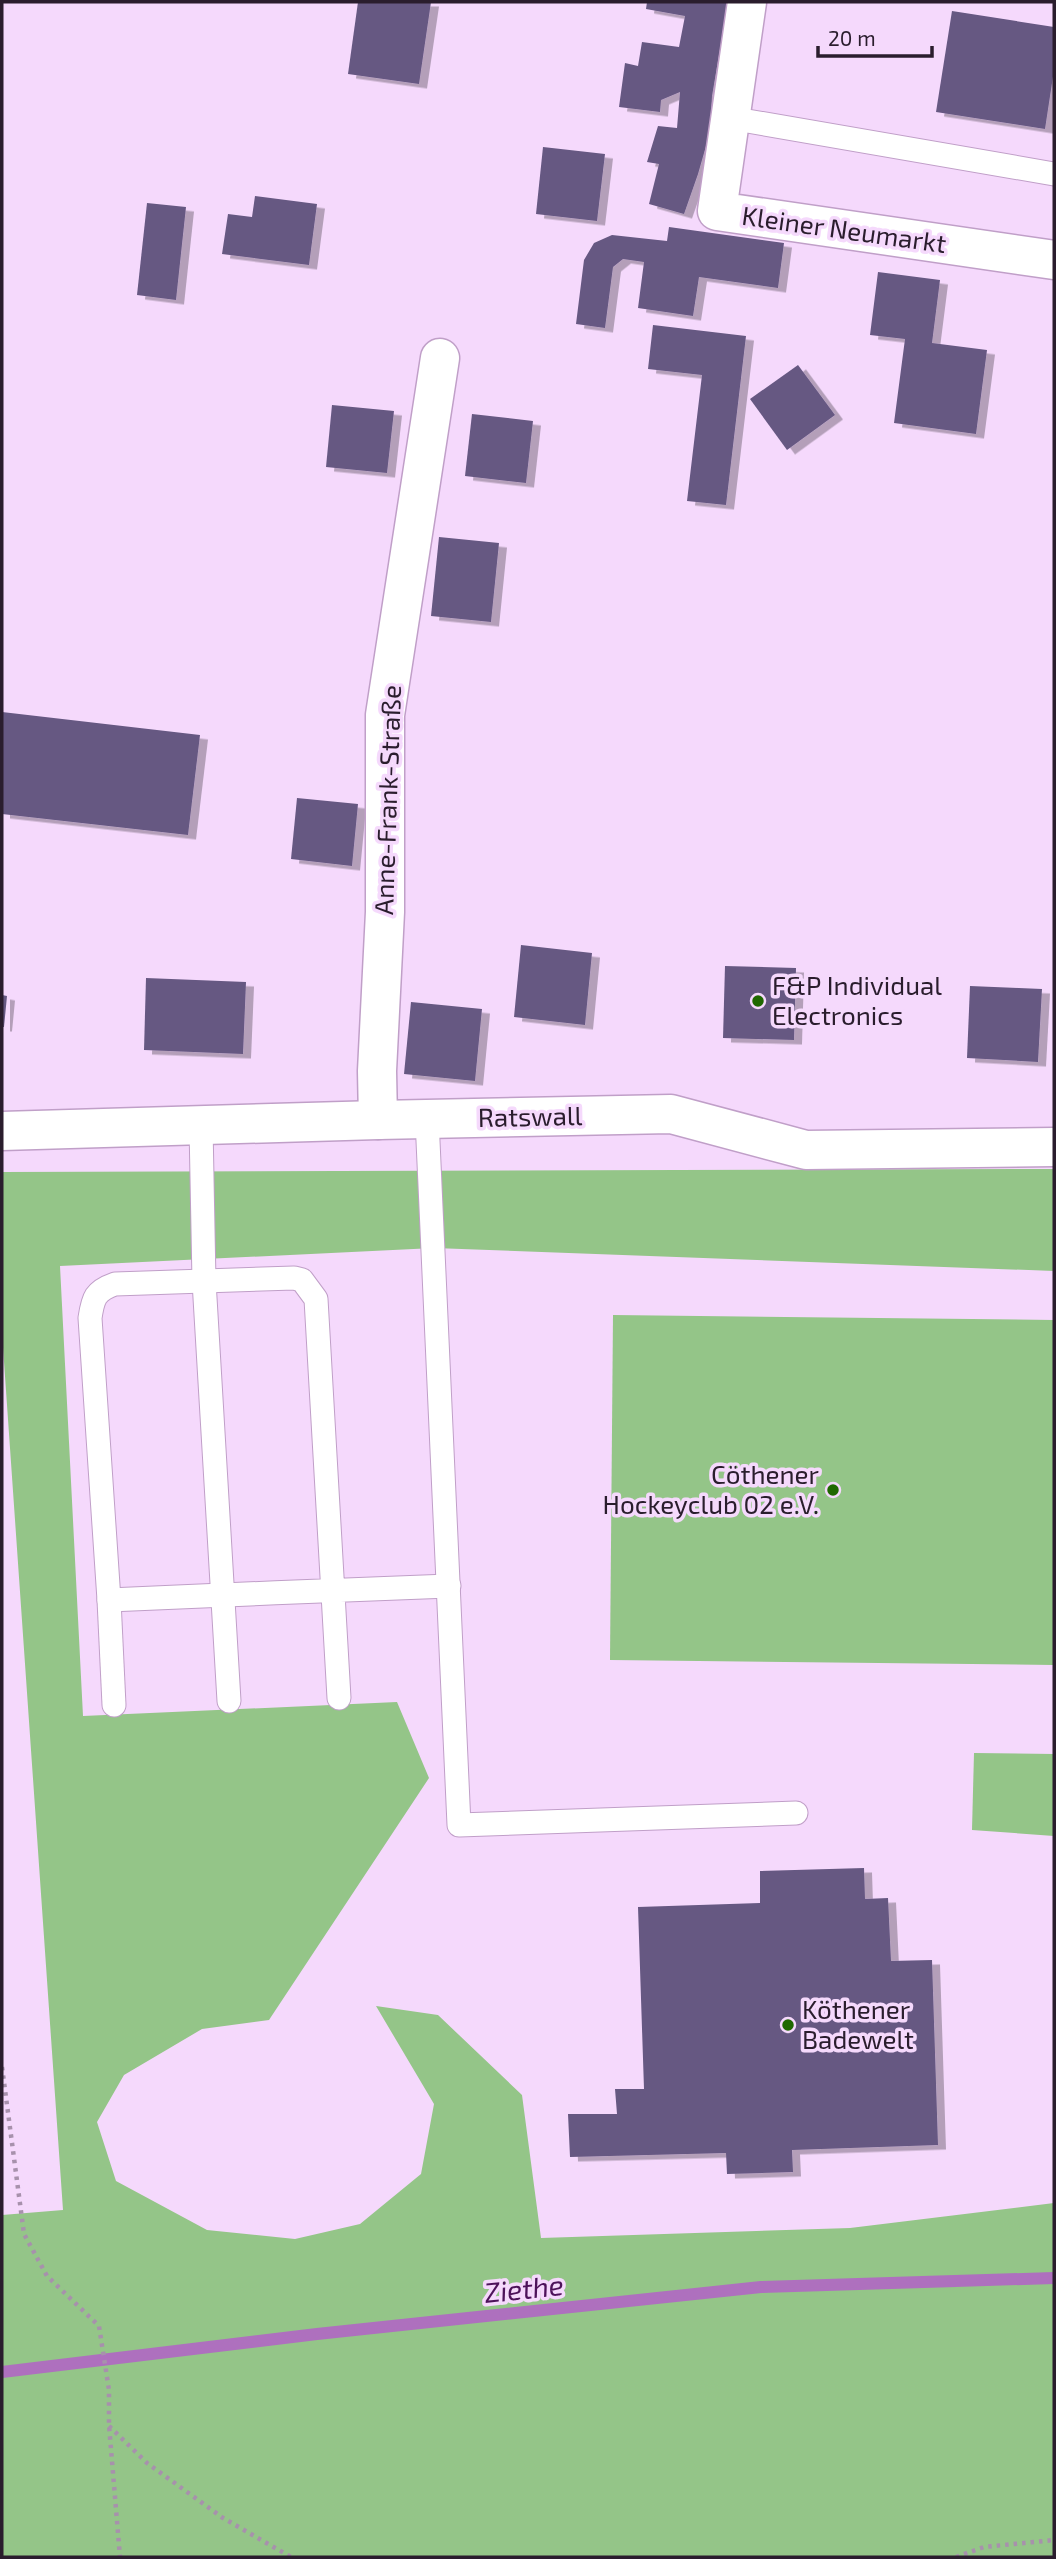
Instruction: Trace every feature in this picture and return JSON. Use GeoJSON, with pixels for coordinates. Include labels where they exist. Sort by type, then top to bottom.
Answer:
{"type":"FeatureCollection","features":[{"type":"Feature","properties":{"kind":"street","name":"Kleiner Neumarkt"},"geometry":{"type":"LineString","coordinates":[[747,2],[717,211],[1054,260]]}},
{"type":"Feature","properties":{"kind":"street","name":"Anne-Frank-Straße"},"geometry":{"type":"LineString","coordinates":[[378,1120],[377,1071],[385,912],[385,715],[440,358]]}},
{"type":"Feature","properties":{"kind":"street","name":"Ratswall"},"geometry":{"type":"LineString","coordinates":[[2,1131],[671,1114],[806,1150],[1054,1147]]}},
{"type":"Feature","properties":{"kind":"lane"},"geometry":{"type":"LineString","coordinates":[[730,118],[1054,174]]}},
{"type":"Feature","properties":{"kind":"lane"},"geometry":{"type":"LineString","coordinates":[[427,1119],[459,1825],[796,1813]]}},
{"type":"Feature","properties":{"kind":"lane"},"geometry":{"type":"LineString","coordinates":[[201,1126],[204,1281],[229,1701]]}},
{"type":"Feature","properties":{"kind":"lane"},"geometry":{"type":"LineString","coordinates":[[114,1705],[90,1318],[93,1302],[101,1289],[115,1284],[294,1278],[303,1280],[316,1298],[339,1698]]}},
{"type":"Feature","properties":{"kind":"lane"},"geometry":{"type":"LineString","coordinates":[[109,1600],[449,1586]]}},
{"type":"Feature","properties":{"kind":"path"},"geometry":{"type":"LineString","coordinates":[[2,2067],[24,2234],[47,2276],[99,2326],[109,2390],[109,2425],[120,2557]]}},
{"type":"Feature","properties":{"kind":"path"},"geometry":{"type":"LineString","coordinates":[[109,2425],[157,2471],[223,2518],[291,2557]]}},
{"type":"Feature","properties":{"kind":"path"},"geometry":{"type":"LineString","coordinates":[[956,2557],[984,2547],[1054,2540]]}},
{"type":"Feature","properties":{"kind":"green space"},"geometry":{"type":"Polygon","coordinates":[[[1054,1169],[1054,1271],[434,1248],[60,1266],[83,1716],[397,1702],[429,1778],[269,2020],[202,2029],[124,2075],[97,2122],[116,2181],[207,2230],[295,2239],[360,2224],[421,2174],[434,2104],[376,2006],[438,2015],[522,2095],[541,2238],[850,2228],[1054,2203],[1054,2557],[2,2557],[2,2215],[63,2210],[2,1333],[2,1172],[1054,1169]]]}},
{"type":"Feature","properties":{"kind":"green space","name":"Cöthener Hockeyclub 02 e.V."},"geometry":{"type":"Polygon","coordinates":[[[613,1315],[1054,1320],[1054,1665],[610,1660],[613,1315]]]}},
{"type":"Feature","properties":{"kind":"green space"},"geometry":{"type":"Polygon","coordinates":[[[974,1753],[1054,1754],[1054,1836],[972,1830],[974,1753]]]}},
{"type":"Feature","properties":{"kind":"building"},"geometry":{"type":"Polygon","coordinates":[[[358,2],[431,2],[419,84],[348,74],[358,2]]]}},
{"type":"Feature","properties":{"kind":"building"},"geometry":{"type":"Polygon","coordinates":[[[647,2],[728,2],[712,96],[710,132],[684,214],[649,204],[659,164],[647,162],[658,126],[677,128],[680,92],[661,100],[660,112],[619,107],[625,63],[638,66],[642,42],[679,47],[685,16],[646,9],[647,2]]]}},
{"type":"Feature","properties":{"kind":"building"},"geometry":{"type":"Polygon","coordinates":[[[952,11],[1054,27],[1054,70],[1045,129],[936,112],[952,11]]]}},
{"type":"Feature","properties":{"kind":"building"},"geometry":{"type":"Polygon","coordinates":[[[543,147],[605,154],[597,221],[536,214],[543,147]]]}},
{"type":"Feature","properties":{"kind":"building"},"geometry":{"type":"Polygon","coordinates":[[[255,196],[317,204],[309,265],[222,254],[228,214],[252,217],[255,196]]]}},
{"type":"Feature","properties":{"kind":"building"},"geometry":{"type":"Polygon","coordinates":[[[147,203],[186,207],[176,300],[137,295],[147,203]]]}},
{"type":"Feature","properties":{"kind":"building"},"geometry":{"type":"Polygon","coordinates":[[[669,227],[784,243],[778,288],[699,277],[693,316],[638,308],[644,262],[623,259],[613,267],[605,328],[576,324],[584,260],[594,243],[612,235],[667,241],[669,227]]]}},
{"type":"Feature","properties":{"kind":"building"},"geometry":{"type":"Polygon","coordinates":[[[878,272],[940,280],[932,343],[987,350],[976,434],[894,423],[905,339],[870,335],[878,272]]]}},
{"type":"Feature","properties":{"kind":"building"},"geometry":{"type":"Polygon","coordinates":[[[653,325],[746,336],[726,505],[687,501],[702,375],[648,369],[653,325]]]}},
{"type":"Feature","properties":{"kind":"building"},"geometry":{"type":"Polygon","coordinates":[[[798,365],[835,415],[787,450],[750,399],[798,365]]]}},
{"type":"Feature","properties":{"kind":"building"},"geometry":{"type":"Polygon","coordinates":[[[332,405],[394,411],[387,473],[326,467],[332,405]]]}},
{"type":"Feature","properties":{"kind":"building"},"geometry":{"type":"Polygon","coordinates":[[[472,414],[533,421],[526,483],[465,476],[472,414]]]}},
{"type":"Feature","properties":{"kind":"building"},"geometry":{"type":"Polygon","coordinates":[[[439,537],[499,543],[491,622],[431,616],[439,537]]]}},
{"type":"Feature","properties":{"kind":"building"},"geometry":{"type":"Polygon","coordinates":[[[2,712],[200,735],[188,835],[2,814],[2,712]]]}},
{"type":"Feature","properties":{"kind":"building"},"geometry":{"type":"Polygon","coordinates":[[[297,798],[358,804],[352,866],[291,859],[297,798]]]}},
{"type":"Feature","properties":{"kind":"building"},"geometry":{"type":"Polygon","coordinates":[[[521,945],[592,953],[585,1025],[514,1017],[521,945]]]}},
{"type":"Feature","properties":{"kind":"building"},"geometry":{"type":"Polygon","coordinates":[[[725,966],[796,968],[794,1040],[723,1038],[725,966]]]}},
{"type":"Feature","properties":{"kind":"building"},"geometry":{"type":"Polygon","coordinates":[[[146,978],[246,982],[243,1054],[144,1050],[146,978]]]}},
{"type":"Feature","properties":{"kind":"building"},"geometry":{"type":"Polygon","coordinates":[[[970,986],[1042,989],[1038,1062],[967,1058],[970,986]]]}},
{"type":"Feature","properties":{"kind":"building"},"geometry":{"type":"Polygon","coordinates":[[[2,995],[7,996],[4,1027],[2,1027],[2,995]]]}},
{"type":"Feature","properties":{"kind":"building"},"geometry":{"type":"Polygon","coordinates":[[[411,1002],[482,1009],[475,1081],[404,1074],[411,1002]]]}},
{"type":"Feature","properties":{"kind":"building","name":"Köthener Badewelt"},"geometry":{"type":"Polygon","coordinates":[[[864,1868],[865,1899],[888,1898],[891,1961],[932,1960],[938,2145],[792,2150],[793,2172],[727,2174],[726,2153],[570,2157],[568,2114],[617,2114],[615,2089],[644,2089],[638,1907],[760,1903],[760,1871],[864,1868]]]}},
{"type":"Feature","properties":{"kind":"waterway","name":"Ziethe"},"geometry":{"type":"LineString","coordinates":[[2,2372],[317,2334],[761,2287],[1054,2278]]}},
{"type":"Feature","properties":{"kind":"place","name":"F&P Individual Electronics"},"geometry":{"type":"Point","coordinates":[758,1001]}},
{"type":"Feature","properties":{"kind":"place","name":"Cöthener Hockeyclub 02 e.V."},"geometry":{"type":"Point","coordinates":[833,1490]}},
{"type":"Feature","properties":{"kind":"place","name":"Köthener Badewelt"},"geometry":{"type":"Point","coordinates":[788,2025]}}]}
